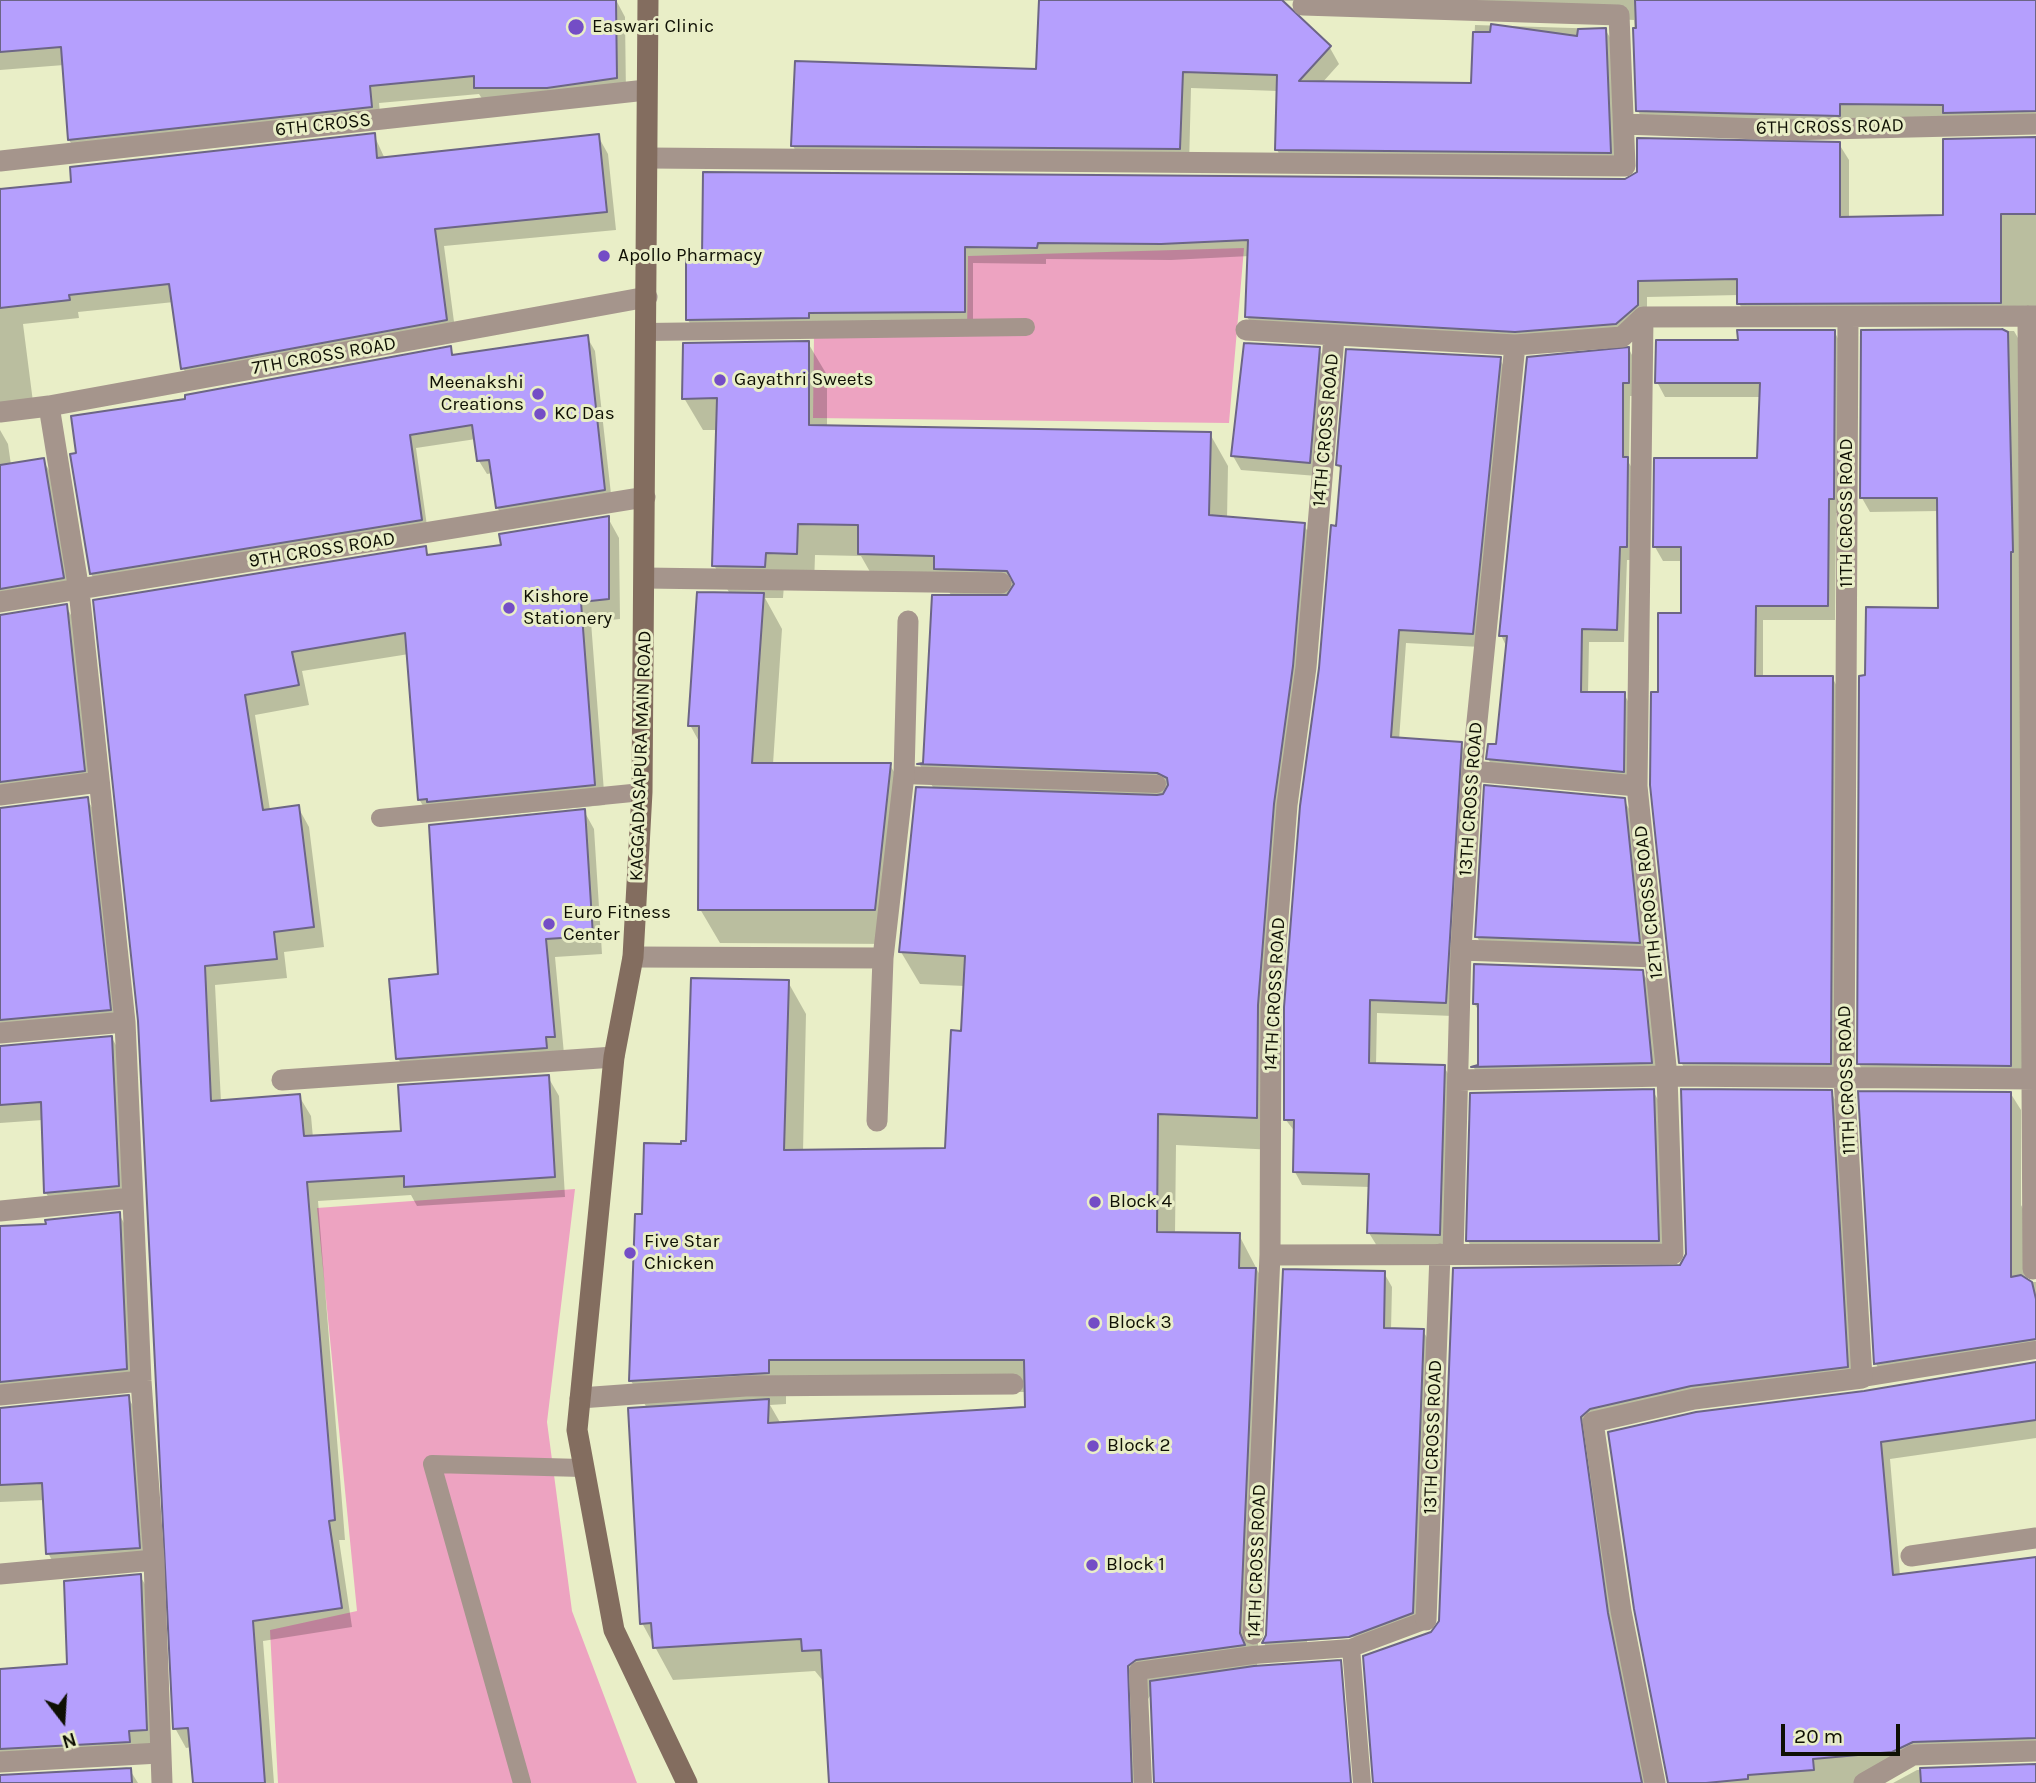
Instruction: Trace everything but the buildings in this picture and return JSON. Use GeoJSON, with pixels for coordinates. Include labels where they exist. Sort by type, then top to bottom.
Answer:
{"type":"FeatureCollection","features":[{"type":"Feature","properties":{"kind":"main road","name":"KAGGADASAPURA MAIN ROAD"},"geometry":{"type":"LineString","coordinates":[[648,0],[642,792],[633,957],[614,1057],[577,1430],[614,1630],[687,1783]]}},
{"type":"Feature","properties":{"kind":"street"},"geometry":{"type":"LineString","coordinates":[[648,158],[1625,166],[1619,15],[1303,5]]}},
{"type":"Feature","properties":{"kind":"street","name":"6TH CROSS"},"geometry":{"type":"LineString","coordinates":[[0,161],[646,90]]}},
{"type":"Feature","properties":{"kind":"street","name":"6TH CROSS ROAD"},"geometry":{"type":"LineString","coordinates":[[1624,124],[1787,130],[2036,124]]}},
{"type":"Feature","properties":{"kind":"street","name":"7TH CROSS ROAD"},"geometry":{"type":"LineString","coordinates":[[0,412],[48,406],[647,297]]}},
{"type":"Feature","properties":{"kind":"street"},"geometry":{"type":"LineString","coordinates":[[1245,330],[1515,345],[1622,337],[1643,317],[2032,316],[2033,1269]]}},
{"type":"Feature","properties":{"kind":"street","name":"12TH CROSS ROAD"},"geometry":{"type":"LineString","coordinates":[[1447,1254],[1673,1254],[1667,1076],[1637,786],[1643,317]]}},
{"type":"Feature","properties":{"kind":"street","name":"11TH CROSS ROAD"},"geometry":{"type":"LineString","coordinates":[[1848,318],[1844,1078],[1862,1378]]}},
{"type":"Feature","properties":{"kind":"street","name":"14TH CROSS ROAD"},"geometry":{"type":"LineString","coordinates":[[1253,1644],[1270,1255],[1271,1006],[1287,805],[1306,667],[1334,337]]}},
{"type":"Feature","properties":{"kind":"street","name":"13TH CROSS ROAD"},"geometry":{"type":"LineString","coordinates":[[1426,1620],[1459,1080],[1461,950],[1472,771],[1515,345]]}},
{"type":"Feature","properties":{"kind":"street"},"geometry":{"type":"LineString","coordinates":[[48,406],[79,591],[125,1023],[141,1381],[154,1560],[162,1783]]}},
{"type":"Feature","properties":{"kind":"street","name":"9TH CROSS ROAD"},"geometry":{"type":"LineString","coordinates":[[0,602],[645,497]]}},
{"type":"Feature","properties":{"kind":"street"},"geometry":{"type":"LineString","coordinates":[[645,578],[1001,583]]}},
{"type":"Feature","properties":{"kind":"street"},"geometry":{"type":"LineString","coordinates":[[877,1121],[883,958],[904,775],[908,621]]}},
{"type":"Feature","properties":{"kind":"street"},"geometry":{"type":"LineString","coordinates":[[1472,771],[1637,786]]}},
{"type":"Feature","properties":{"kind":"street"},"geometry":{"type":"LineString","coordinates":[[0,795],[99,782]]}},
{"type":"Feature","properties":{"kind":"street"},"geometry":{"type":"LineString","coordinates":[[1461,950],[1655,957]]}},
{"type":"Feature","properties":{"kind":"street"},"geometry":{"type":"LineString","coordinates":[[633,957],[883,958]]}},
{"type":"Feature","properties":{"kind":"street"},"geometry":{"type":"LineString","coordinates":[[0,1033],[125,1023]]}},
{"type":"Feature","properties":{"kind":"street"},"geometry":{"type":"LineString","coordinates":[[282,1080],[614,1057]]}},
{"type":"Feature","properties":{"kind":"street"},"geometry":{"type":"LineString","coordinates":[[1459,1080],[1667,1076],[2034,1079]]}},
{"type":"Feature","properties":{"kind":"street"},"geometry":{"type":"LineString","coordinates":[[0,1211],[132,1198]]}},
{"type":"Feature","properties":{"kind":"street"},"geometry":{"type":"LineString","coordinates":[[1270,1255],[1447,1254]]}},
{"type":"Feature","properties":{"kind":"street"},"geometry":{"type":"LineString","coordinates":[[1655,1783],[1621,1611],[1593,1422],[1694,1399],[1862,1378]]}},
{"type":"Feature","properties":{"kind":"street"},"geometry":{"type":"LineString","coordinates":[[0,1395],[141,1381]]}},
{"type":"Feature","properties":{"kind":"street"},"geometry":{"type":"LineString","coordinates":[[580,1398],[746,1386],[1013,1384]]}},
{"type":"Feature","properties":{"kind":"street"},"geometry":{"type":"LineString","coordinates":[[1911,1556],[2036,1538]]}},
{"type":"Feature","properties":{"kind":"street"},"geometry":{"type":"LineString","coordinates":[[0,1574],[154,1560]]}},
{"type":"Feature","properties":{"kind":"street"},"geometry":{"type":"LineString","coordinates":[[1864,1783],[1913,1755],[2036,1751]]}},
{"type":"Feature","properties":{"kind":"street"},"geometry":{"type":"LineString","coordinates":[[0,1762],[159,1753]]}},
{"type":"Feature","properties":{"kind":"lane"},"geometry":{"type":"LineString","coordinates":[[646,332],[1026,327]]}},
{"type":"Feature","properties":{"kind":"lane"},"geometry":{"type":"LineString","coordinates":[[904,775],[1157,784]]}},
{"type":"Feature","properties":{"kind":"lane"},"geometry":{"type":"LineString","coordinates":[[380,818],[642,792]]}},
{"type":"Feature","properties":{"kind":"lane"},"geometry":{"type":"LineString","coordinates":[[1862,1378],[2036,1350]]}},
{"type":"Feature","properties":{"kind":"lane"},"geometry":{"type":"LineString","coordinates":[[522,1783],[432,1464],[582,1468]]}},
{"type":"Feature","properties":{"kind":"lane"},"geometry":{"type":"LineString","coordinates":[[1143,1783],[1138,1671],[1253,1644],[1351,1648],[1426,1620]]}},
{"type":"Feature","properties":{"kind":"lane"},"geometry":{"type":"LineString","coordinates":[[1351,1648],[1362,1783]]}},
{"type":"Feature","properties":{"kind":"shaded area"},"geometry":{"type":"Polygon","coordinates":[[[1244,248],[1229,423],[813,418],[814,336],[967,334],[968,256],[1244,248]]]}},
{"type":"Feature","properties":{"kind":"shaded area"},"geometry":{"type":"Polygon","coordinates":[[[575,1189],[547,1422],[572,1611],[637,1783],[278,1783],[270,1630],[357,1611],[317,1208],[575,1189]]]}},
{"type":"Feature","properties":{"kind":"place","name":"Easwari Clinic"},"geometry":{"type":"Point","coordinates":[576,27]}},
{"type":"Feature","properties":{"kind":"place","name":"Apollo Pharmacy"},"geometry":{"type":"Point","coordinates":[604,256]}},
{"type":"Feature","properties":{"kind":"place","name":"Gayathri Sweets"},"geometry":{"type":"Point","coordinates":[720,380]}},
{"type":"Feature","properties":{"kind":"place","name":"Meenakshi Creations"},"geometry":{"type":"Point","coordinates":[538,394]}},
{"type":"Feature","properties":{"kind":"place","name":"KC Das"},"geometry":{"type":"Point","coordinates":[540,414]}},
{"type":"Feature","properties":{"kind":"place","name":"Kishore Stationery"},"geometry":{"type":"Point","coordinates":[509,608]}},
{"type":"Feature","properties":{"kind":"place","name":"Euro Fitness Center"},"geometry":{"type":"Point","coordinates":[549,924]}},
{"type":"Feature","properties":{"kind":"place","name":"Block 4"},"geometry":{"type":"Point","coordinates":[1095,1202]}},
{"type":"Feature","properties":{"kind":"place","name":"Five Star Chicken"},"geometry":{"type":"Point","coordinates":[630,1253]}},
{"type":"Feature","properties":{"kind":"place","name":"Block 3"},"geometry":{"type":"Point","coordinates":[1094,1323]}},
{"type":"Feature","properties":{"kind":"place","name":"Block 2"},"geometry":{"type":"Point","coordinates":[1093,1446]}},
{"type":"Feature","properties":{"kind":"place","name":"Block 1"},"geometry":{"type":"Point","coordinates":[1092,1565]}}]}
